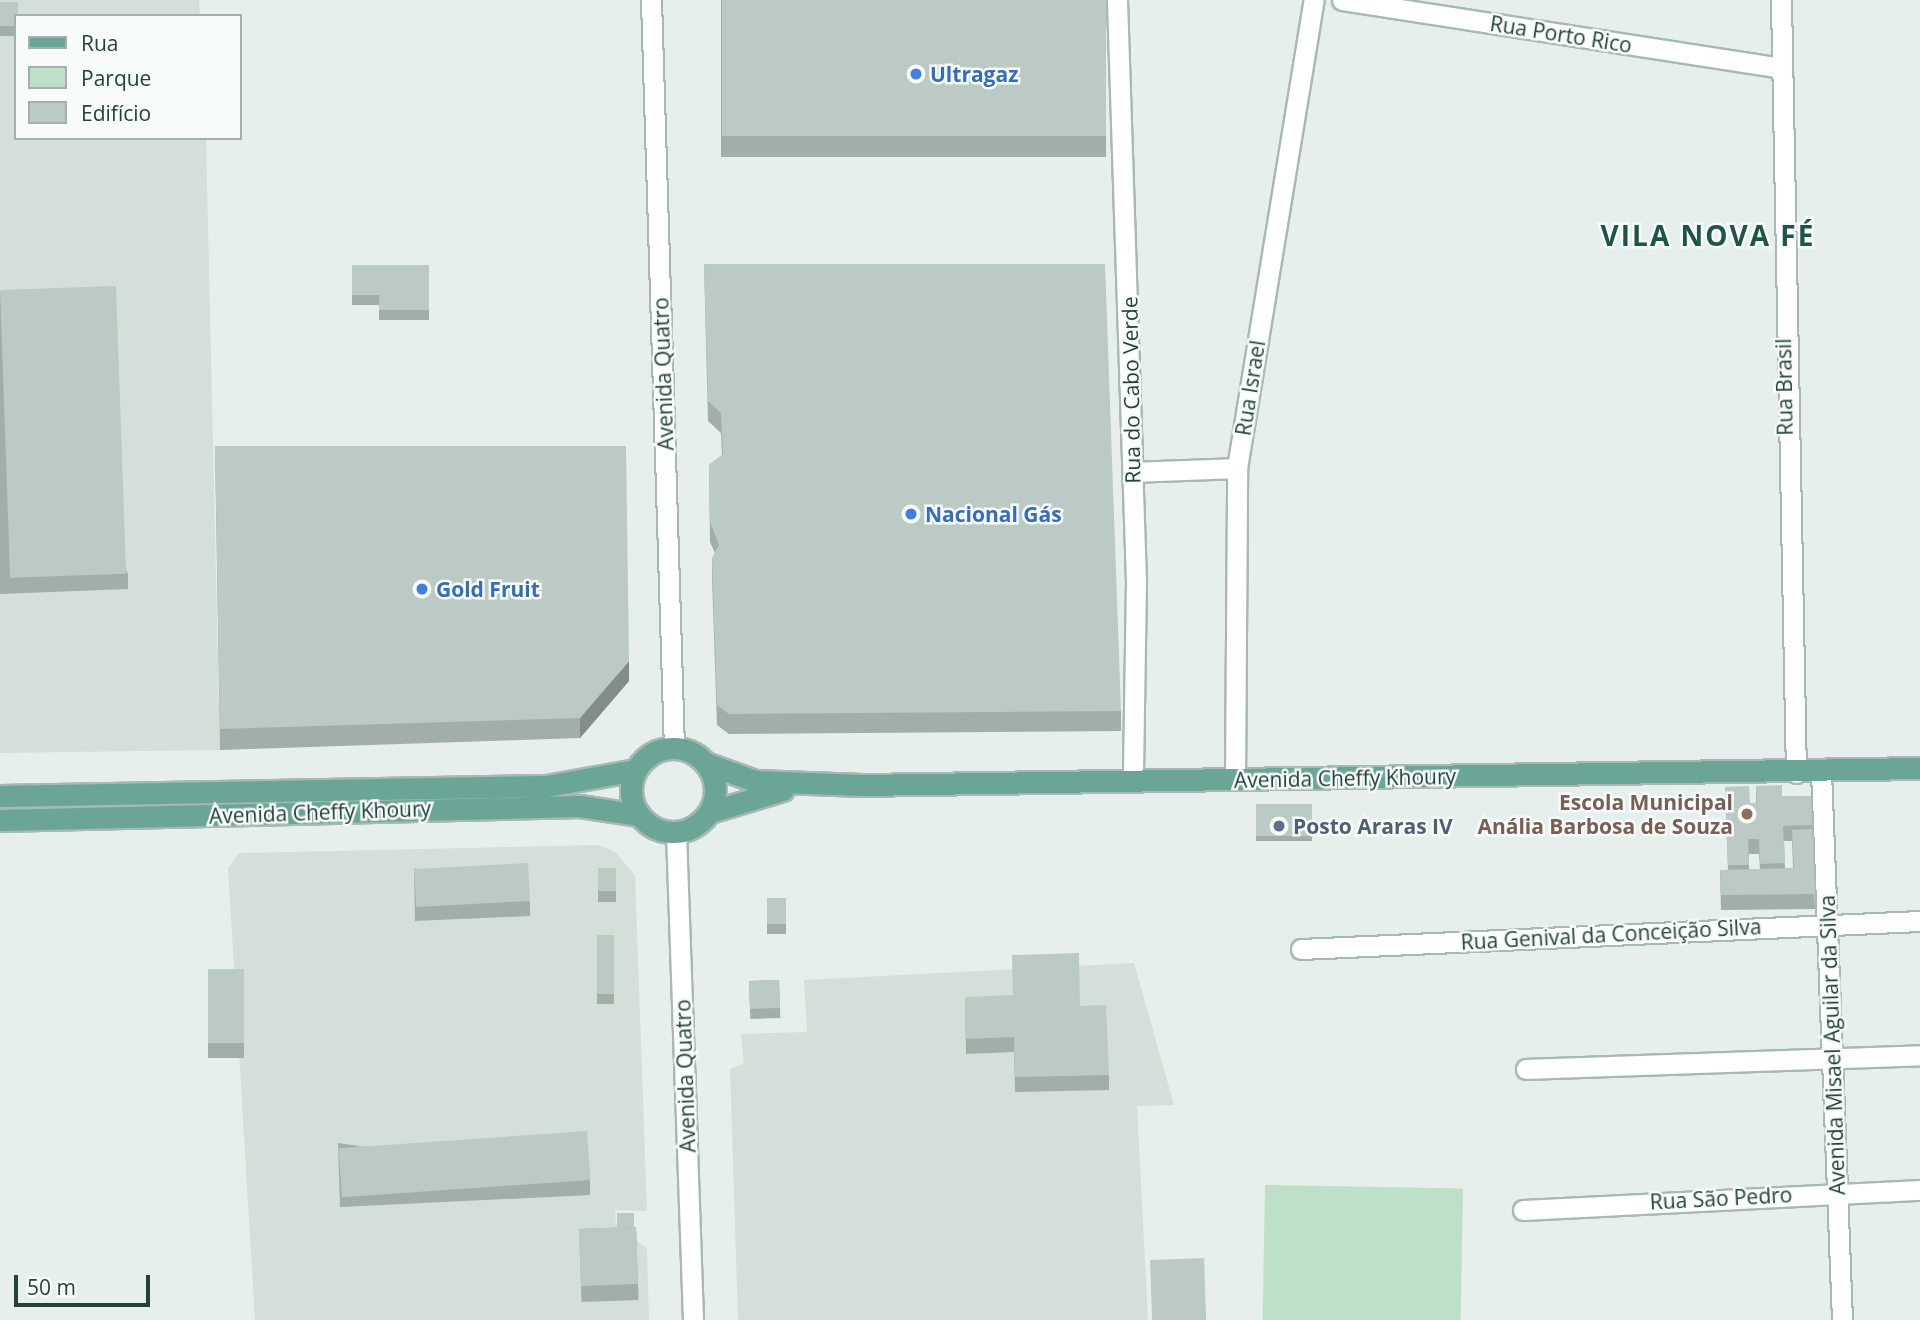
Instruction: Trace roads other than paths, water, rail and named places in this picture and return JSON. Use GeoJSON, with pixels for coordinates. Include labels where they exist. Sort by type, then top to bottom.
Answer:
{"type":"FeatureCollection","features":[{"type":"Feature","properties":{"kind":"main road"},"geometry":{"type":"LineString","coordinates":[[674,748],[705,763],[755,781],[812,785],[710,812],[676,833],[639,815],[631,793],[636,770],[646,758],[674,748]]}},
{"type":"Feature","properties":{"kind":"main road"},"geometry":{"type":"LineString","coordinates":[[705,763],[716,784],[710,812]]}},
{"type":"Feature","properties":{"kind":"main road","name":"Avenida Cheffy Khoury"},"geometry":{"type":"LineString","coordinates":[[812,785],[1796,773],[1920,768]]}},
{"type":"Feature","properties":{"kind":"main road","name":"Avenida Cheffy Khoury"},"geometry":{"type":"LineString","coordinates":[[0,796],[546,786],[636,770]]}},
{"type":"Feature","properties":{"kind":"main road","name":"Avenida Cheffy Khoury"},"geometry":{"type":"LineString","coordinates":[[0,820],[580,806],[639,815]]}},
{"type":"Feature","properties":{"kind":"street","name":"Avenida Quatro"},"geometry":{"type":"LineString","coordinates":[[652,0],[674,748]]}},
{"type":"Feature","properties":{"kind":"street","name":"Rua do Cabo Verde"},"geometry":{"type":"LineString","coordinates":[[1117,0],[1138,704],[1133,780]]}},
{"type":"Feature","properties":{"kind":"street","name":"Rua Israel"},"geometry":{"type":"LineString","coordinates":[[1235,780],[1237,468],[1314,0]]}},
{"type":"Feature","properties":{"kind":"street","name":"Rua Porto Rico"},"geometry":{"type":"LineString","coordinates":[[1342,0],[1780,68]]}},
{"type":"Feature","properties":{"kind":"street","name":"Rua Brasil"},"geometry":{"type":"LineString","coordinates":[[1780,0],[1796,773]]}},
{"type":"Feature","properties":{"kind":"street"},"geometry":{"type":"LineString","coordinates":[[1133,472],[1237,468]]}},
{"type":"Feature","properties":{"kind":"street","name":"Avenida Misael Aguilar da Silva"},"geometry":{"type":"LineString","coordinates":[[1821,771],[1842,1320]]}},
{"type":"Feature","properties":{"kind":"street","name":"Avenida Quatro"},"geometry":{"type":"LineString","coordinates":[[676,833],[693,1320]]}},
{"type":"Feature","properties":{"kind":"street","name":"Rua Genival da Conceição Silva"},"geometry":{"type":"LineString","coordinates":[[1301,949],[1920,920]]}},
{"type":"Feature","properties":{"kind":"street"},"geometry":{"type":"LineString","coordinates":[[1526,1069],[1920,1055]]}},
{"type":"Feature","properties":{"kind":"street","name":"Rua São Pedro"},"geometry":{"type":"LineString","coordinates":[[1523,1210],[1837,1192],[1920,1190]]}},
{"type":"Feature","properties":{"kind":"place","name":"Ultragaz"},"geometry":{"type":"Point","coordinates":[916,74]}},
{"type":"Feature","properties":{"kind":"place","name":"Nacional Gás"},"geometry":{"type":"Point","coordinates":[911,514]}},
{"type":"Feature","properties":{"kind":"place","name":"Gold Fruit"},"geometry":{"type":"Point","coordinates":[422,589]}},
{"type":"Feature","properties":{"kind":"place","name":"Escola Municipal Anália Barbosa de Souza"},"geometry":{"type":"Point","coordinates":[1747,814]}},
{"type":"Feature","properties":{"kind":"place","name":"Posto Araras IV"},"geometry":{"type":"Point","coordinates":[1279,826]}},
{"type":"Feature","properties":{"kind":"district","name":"VILA NOVA FÉ"},"geometry":{"type":"Point","coordinates":[1708,235]}}]}
